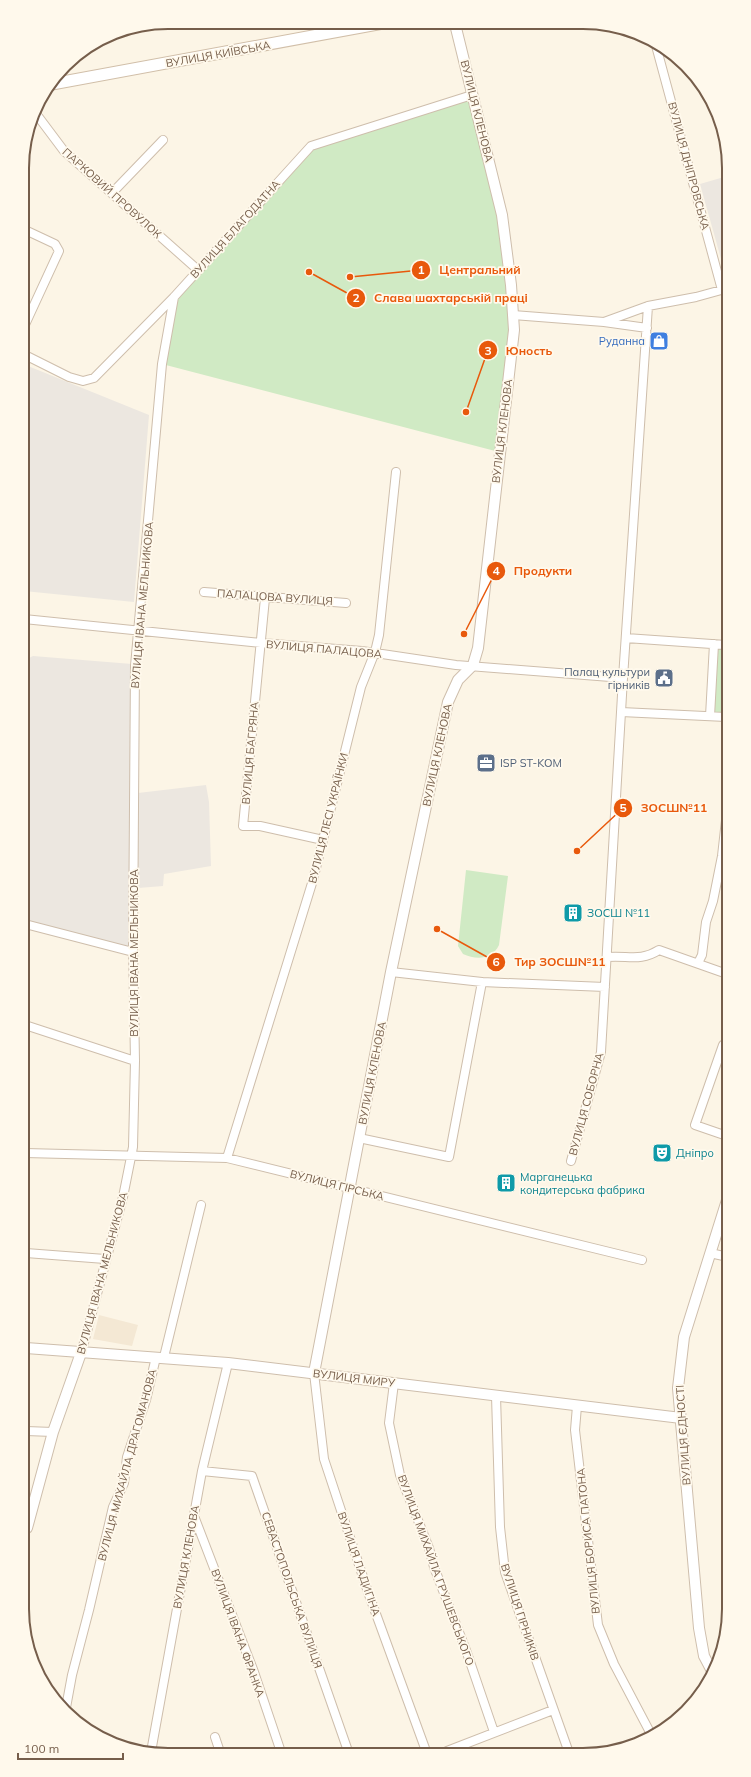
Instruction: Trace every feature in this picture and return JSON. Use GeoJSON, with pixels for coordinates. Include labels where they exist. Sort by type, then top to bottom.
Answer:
{"type":"FeatureCollection","features":[{"type":"Feature","properties":{"kind":"main road","name":"ВУЛИЦЯ КИЇВСЬКА"},"geometry":{"type":"LineString","coordinates":[[58,83],[350,29]]}},
{"type":"Feature","properties":{"kind":"street","name":"ВУЛИЦЯ КЛЕНОВА"},"geometry":{"type":"LineString","coordinates":[[314,1373],[391,972],[448,702],[458,680],[473,665],[478,648],[514,330],[502,215],[456,29]]}},
{"type":"Feature","properties":{"kind":"street","name":"ВУЛИЦЯ ДНІПРОВСЬКА"},"geometry":{"type":"LineString","coordinates":[[657,51],[722,285]]}},
{"type":"Feature","properties":{"kind":"street","name":"ВУЛИЦЯ БЛАГОДАТНА"},"geometry":{"type":"LineString","coordinates":[[29,357],[69,377],[83,381],[94,378],[174,297],[311,146],[472,95]]}},
{"type":"Feature","properties":{"kind":"street","name":"ПАРКОВИЙ ПРОВУЛОК"},"geometry":{"type":"LineString","coordinates":[[39,118],[64,151],[198,270]]}},
{"type":"Feature","properties":{"kind":"street"},"geometry":{"type":"LineString","coordinates":[[112,193],[163,140]]}},
{"type":"Feature","properties":{"kind":"street"},"geometry":{"type":"LineString","coordinates":[[29,232],[56,244],[59,251],[29,316]]}},
{"type":"Feature","properties":{"kind":"street"},"geometry":{"type":"LineString","coordinates":[[604,322],[648,306],[696,297],[722,289]]}},
{"type":"Feature","properties":{"kind":"street","name":"ВУЛИЦЯ ІВАНА МЕЛЬНИКОВА"},"geometry":{"type":"LineString","coordinates":[[29,1517],[53,1432],[82,1350],[105,1259],[123,1197],[132,1155],[135,1129],[133,952],[135,666],[162,364],[174,297]]}},
{"type":"Feature","properties":{"kind":"street","name":"ВУЛИЦЯ СОБОРНА"},"geometry":{"type":"LineString","coordinates":[[571,1161],[601,1052],[623,678],[648,306]]}},
{"type":"Feature","properties":{"kind":"street"},"geometry":{"type":"LineString","coordinates":[[513,315],[604,322],[647,328]]}},
{"type":"Feature","properties":{"kind":"street","name":"ВУЛИЦЯ ЛЕСІ УКРАЇНКИ"},"geometry":{"type":"LineString","coordinates":[[227,1158],[313,880],[361,687],[375,652],[379,635],[396,472]]}},
{"type":"Feature","properties":{"kind":"street","name":"ПАЛАЦОВА ВУЛИЦЯ"},"geometry":{"type":"LineString","coordinates":[[204,592],[265,598],[346,603]]}},
{"type":"Feature","properties":{"kind":"street","name":"ВУЛИЦЯ БАГРЯНА"},"geometry":{"type":"LineString","coordinates":[[265,598],[243,826],[260,826],[323,840]]}},
{"type":"Feature","properties":{"kind":"street","name":"ВУЛИЦЯ ПАЛАЦОВА"},"geometry":{"type":"LineString","coordinates":[[29,619],[261,643],[375,652],[456,666],[473,665],[623,678]]}},
{"type":"Feature","properties":{"kind":"street"},"geometry":{"type":"LineString","coordinates":[[626,638],[722,645]]}},
{"type":"Feature","properties":{"kind":"street"},"geometry":{"type":"LineString","coordinates":[[710,716],[714,644]]}},
{"type":"Feature","properties":{"kind":"street"},"geometry":{"type":"LineString","coordinates":[[621,712],[722,717]]}},
{"type":"Feature","properties":{"kind":"street"},"geometry":{"type":"LineString","coordinates":[[698,963],[702,955],[706,922],[713,901],[722,856]]}},
{"type":"Feature","properties":{"kind":"street"},"geometry":{"type":"LineString","coordinates":[[29,925],[133,952]]}},
{"type":"Feature","properties":{"kind":"street"},"geometry":{"type":"LineString","coordinates":[[607,957],[639,958],[649,956],[659,950],[722,972]]}},
{"type":"Feature","properties":{"kind":"street"},"geometry":{"type":"LineString","coordinates":[[391,972],[482,982],[605,987]]}},
{"type":"Feature","properties":{"kind":"street"},"geometry":{"type":"LineString","coordinates":[[359,1138],[448,1157],[482,982]]}},
{"type":"Feature","properties":{"kind":"street"},"geometry":{"type":"LineString","coordinates":[[29,1026],[135,1061]]}},
{"type":"Feature","properties":{"kind":"street"},"geometry":{"type":"LineString","coordinates":[[722,1048],[694,1125],[722,1134]]}},
{"type":"Feature","properties":{"kind":"street","name":"ВУЛИЦЯ ГІРСЬКА"},"geometry":{"type":"LineString","coordinates":[[29,1153],[227,1158],[642,1260]]}},
{"type":"Feature","properties":{"kind":"street","name":"ВУЛИЦЯ МИХАЙЛА ДРАГОМАНОВА"},"geometry":{"type":"LineString","coordinates":[[67,1704],[72,1675],[89,1610],[112,1507],[124,1483],[127,1457],[160,1357],[201,1205]]}},
{"type":"Feature","properties":{"kind":"street","name":"ВУЛИЦЯ ЄДНОСТІ"},"geometry":{"type":"LineString","coordinates":[[709,1666],[704,1656],[699,1628],[678,1388],[684,1337],[722,1216]]}},
{"type":"Feature","properties":{"kind":"street"},"geometry":{"type":"LineString","coordinates":[[29,1253],[105,1259]]}},
{"type":"Feature","properties":{"kind":"street"},"geometry":{"type":"LineString","coordinates":[[710,1253],[722,1255]]}},
{"type":"Feature","properties":{"kind":"street","name":"ВУЛИЦЯ МИРУ"},"geometry":{"type":"LineString","coordinates":[[29,1348],[82,1350],[228,1363],[681,1418]]}},
{"type":"Feature","properties":{"kind":"street","name":"ВУЛИЦЯ КЛЕНОВА"},"geometry":{"type":"LineString","coordinates":[[151,1747],[202,1471],[228,1363]]}},
{"type":"Feature","properties":{"kind":"street","name":"ВУЛИЦЯ ЛАДИГІНА"},"geometry":{"type":"LineString","coordinates":[[314,1373],[324,1459],[349,1536],[425,1748]]}},
{"type":"Feature","properties":{"kind":"street","name":"ВУЛИЦЯ МИХАЙЛА ГРУШЕВСЬКОГО"},"geometry":{"type":"LineString","coordinates":[[394,1383],[389,1424],[400,1476],[429,1548],[434,1567],[467,1653],[494,1732]]}},
{"type":"Feature","properties":{"kind":"street","name":"ВУЛИЦЯ ГІРНИКІВ"},"geometry":{"type":"LineString","coordinates":[[496,1396],[500,1527],[505,1572],[567,1748]]}},
{"type":"Feature","properties":{"kind":"street","name":"ВУЛИЦЯ БОРИСА ПАТОНА"},"geometry":{"type":"LineString","coordinates":[[578,1406],[575,1430],[598,1625],[614,1664],[650,1731]]}},
{"type":"Feature","properties":{"kind":"street"},"geometry":{"type":"LineString","coordinates":[[29,1431],[53,1432]]}},
{"type":"Feature","properties":{"kind":"street","name":"СЕВАСТОПОЛЬСЬКА ВУЛИЦЯ"},"geometry":{"type":"LineString","coordinates":[[202,1471],[252,1476],[347,1748]]}},
{"type":"Feature","properties":{"kind":"street","name":"ВУЛИЦЯ ІВАНА ФРАНКА"},"geometry":{"type":"LineString","coordinates":[[194,1516],[254,1672],[280,1748]]}},
{"type":"Feature","properties":{"kind":"street"},"geometry":{"type":"LineString","coordinates":[[454,1748],[554,1710]]}},
{"type":"Feature","properties":{"kind":"street"},"geometry":{"type":"LineString","coordinates":[[215,1737],[219,1748]]}},
{"type":"Feature","properties":{"kind":"shaded area"},"geometry":{"type":"Polygon","coordinates":[[[722,178],[722,262],[700,184],[722,178]]]}},
{"type":"Feature","properties":{"kind":"shaded area"},"geometry":{"type":"Polygon","coordinates":[[[29,366],[149,415],[134,602],[29,592],[29,366]]]}},
{"type":"Feature","properties":{"kind":"shaded area"},"geometry":{"type":"Polygon","coordinates":[[[33,656],[132,664],[130,948],[29,922],[29,658],[33,656]]]}},
{"type":"Feature","properties":{"kind":"shaded area"},"geometry":{"type":"Polygon","coordinates":[[[206,785],[209,802],[211,866],[164,874],[163,886],[138,888],[138,793],[206,785]]]}},
{"type":"Feature","properties":{"kind":"shaded area"},"geometry":{"type":"Polygon","coordinates":[[[99,1315],[138,1325],[132,1346],[93,1339],[99,1315]]]}},
{"type":"Feature","properties":{"kind":"green space"},"geometry":{"type":"Polygon","coordinates":[[[472,95],[502,215],[514,330],[499,452],[162,364],[174,297],[311,146],[472,95]]]}},
{"type":"Feature","properties":{"kind":"green space"},"geometry":{"type":"Polygon","coordinates":[[[717,649],[722,649],[722,714],[712,713],[717,649]]]}},
{"type":"Feature","properties":{"kind":"green space"},"geometry":{"type":"Polygon","coordinates":[[[466,870],[508,876],[499,945],[492,954],[478,958],[463,954],[458,946],[466,870]]]}},
{"type":"Feature","properties":{"kind":"place","name":"Слава шахтарській праці"},"geometry":{"type":"Point","coordinates":[309,272]}},
{"type":"Feature","properties":{"kind":"place","name":"Центральний"},"geometry":{"type":"Point","coordinates":[350,277]}},
{"type":"Feature","properties":{"kind":"place","name":"Руданна"},"geometry":{"type":"Point","coordinates":[659,341]}},
{"type":"Feature","properties":{"kind":"place","name":"Юность"},"geometry":{"type":"Point","coordinates":[466,412]}},
{"type":"Feature","properties":{"kind":"place","name":"Продукти"},"geometry":{"type":"Point","coordinates":[464,634]}},
{"type":"Feature","properties":{"kind":"place","name":"Палац культури гірників"},"geometry":{"type":"Point","coordinates":[664,678]}},
{"type":"Feature","properties":{"kind":"place","name":"ISP ST-KOM"},"geometry":{"type":"Point","coordinates":[486,763]}},
{"type":"Feature","properties":{"kind":"place","name":"ЗОСШ№11"},"geometry":{"type":"Point","coordinates":[577,851]}},
{"type":"Feature","properties":{"kind":"place","name":"ЗОСШ №11"},"geometry":{"type":"Point","coordinates":[573,913]}},
{"type":"Feature","properties":{"kind":"place","name":"Тир ЗОСШ№11"},"geometry":{"type":"Point","coordinates":[437,929]}},
{"type":"Feature","properties":{"kind":"place","name":"Дніпро"},"geometry":{"type":"Point","coordinates":[662,1153]}},
{"type":"Feature","properties":{"kind":"place","name":"Марганецька кондитерська фабрика"},"geometry":{"type":"Point","coordinates":[506,1183]}}]}
